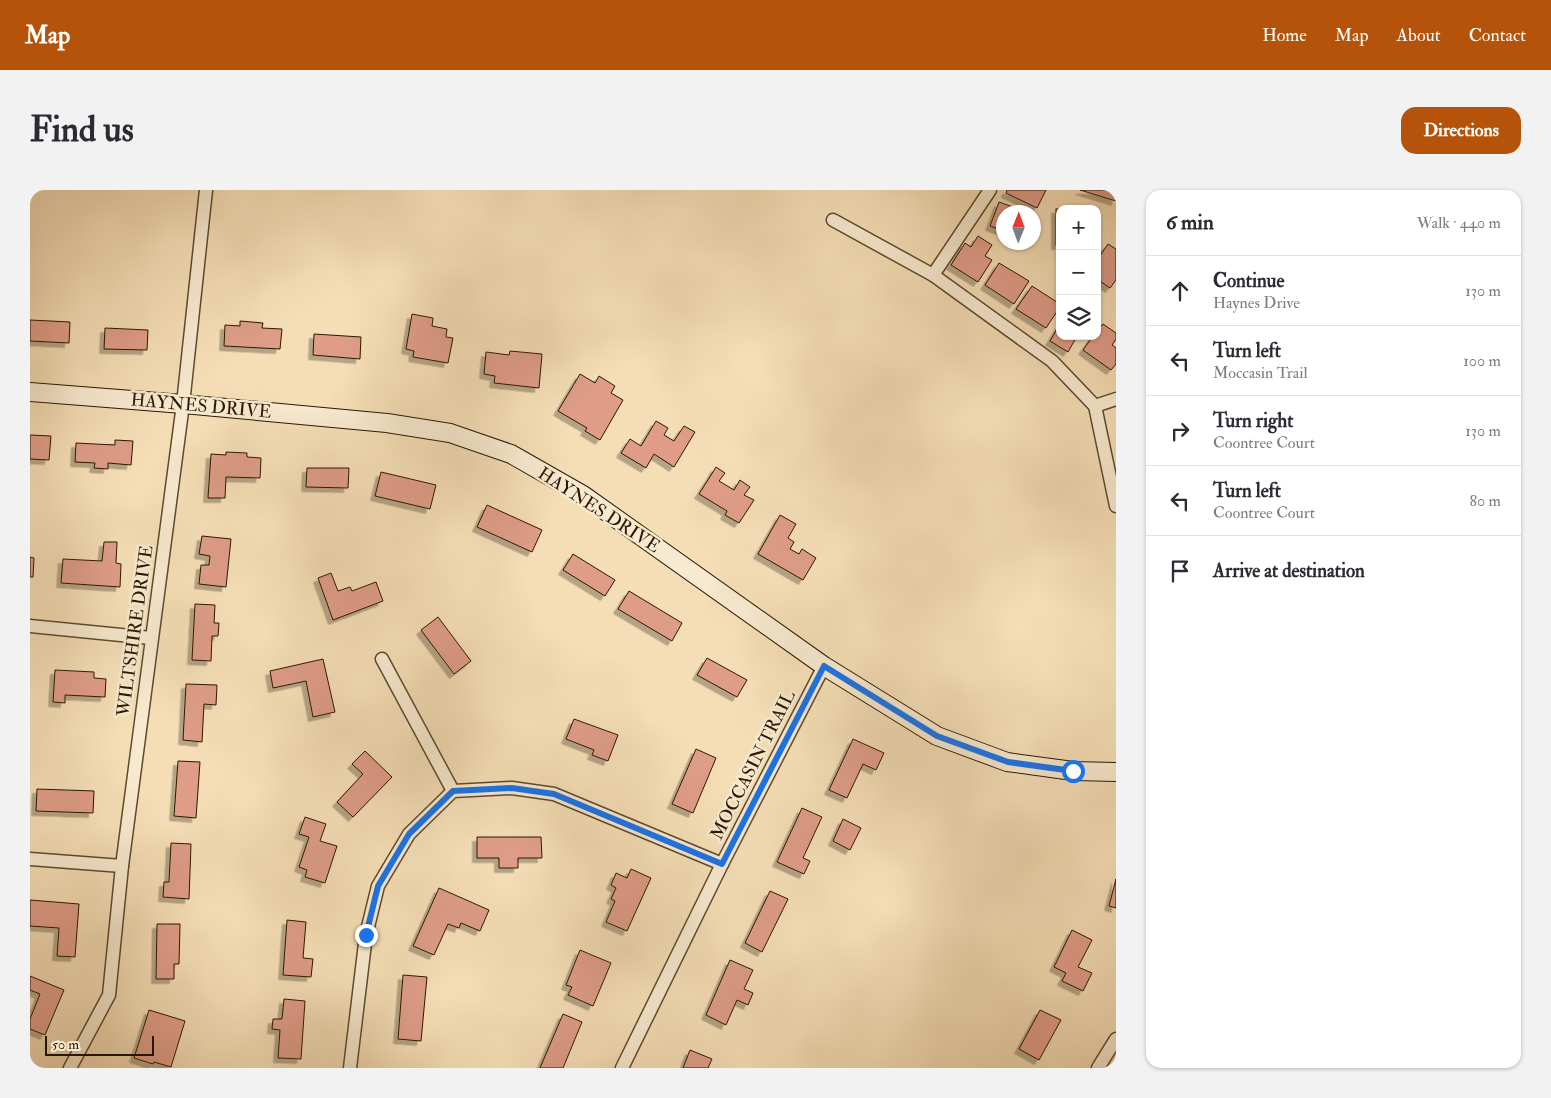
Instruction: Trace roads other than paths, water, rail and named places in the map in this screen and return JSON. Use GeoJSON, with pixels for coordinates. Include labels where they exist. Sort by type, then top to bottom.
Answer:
{"type":"FeatureCollection","features":[{"type":"Feature","properties":{"kind":"street","name":"WILTSHIRE DRIVE"},"geometry":{"type":"LineString","coordinates":[[70,1068],[109,996],[122,866],[151,638],[184,404],[206,190]]}},
{"type":"Feature","properties":{"kind":"street"},"geometry":{"type":"LineString","coordinates":[[932,275],[990,190]]}},
{"type":"Feature","properties":{"kind":"street"},"geometry":{"type":"LineString","coordinates":[[833,220],[932,275],[1052,360],[1095,406],[1116,506]]}},
{"type":"Feature","properties":{"kind":"street","name":"HAYNES DRIVE"},"geometry":{"type":"LineString","coordinates":[[30,392],[387,423],[450,434],[511,454],[583,494],[824,666],[937,736],[1008,762],[1073,771],[1116,772]]}},
{"type":"Feature","properties":{"kind":"street"},"geometry":{"type":"LineString","coordinates":[[1095,406],[1116,399]]}},
{"type":"Feature","properties":{"kind":"street"},"geometry":{"type":"LineString","coordinates":[[30,626],[151,638]]}},
{"type":"Feature","properties":{"kind":"street"},"geometry":{"type":"LineString","coordinates":[[382,659],[453,791]]}},
{"type":"Feature","properties":{"kind":"street","name":"MOCCASIN TRAIL"},"geometry":{"type":"LineString","coordinates":[[622,1068],[722,864],[824,666]]}},
{"type":"Feature","properties":{"kind":"street"},"geometry":{"type":"LineString","coordinates":[[350,1068],[366,935],[378,886],[409,834],[453,791],[512,788],[554,794],[722,864]]}},
{"type":"Feature","properties":{"kind":"street"},"geometry":{"type":"LineString","coordinates":[[30,859],[122,866]]}},
{"type":"Feature","properties":{"kind":"street"},"geometry":{"type":"LineString","coordinates":[[1098,1068],[1116,1040]]}}]}
